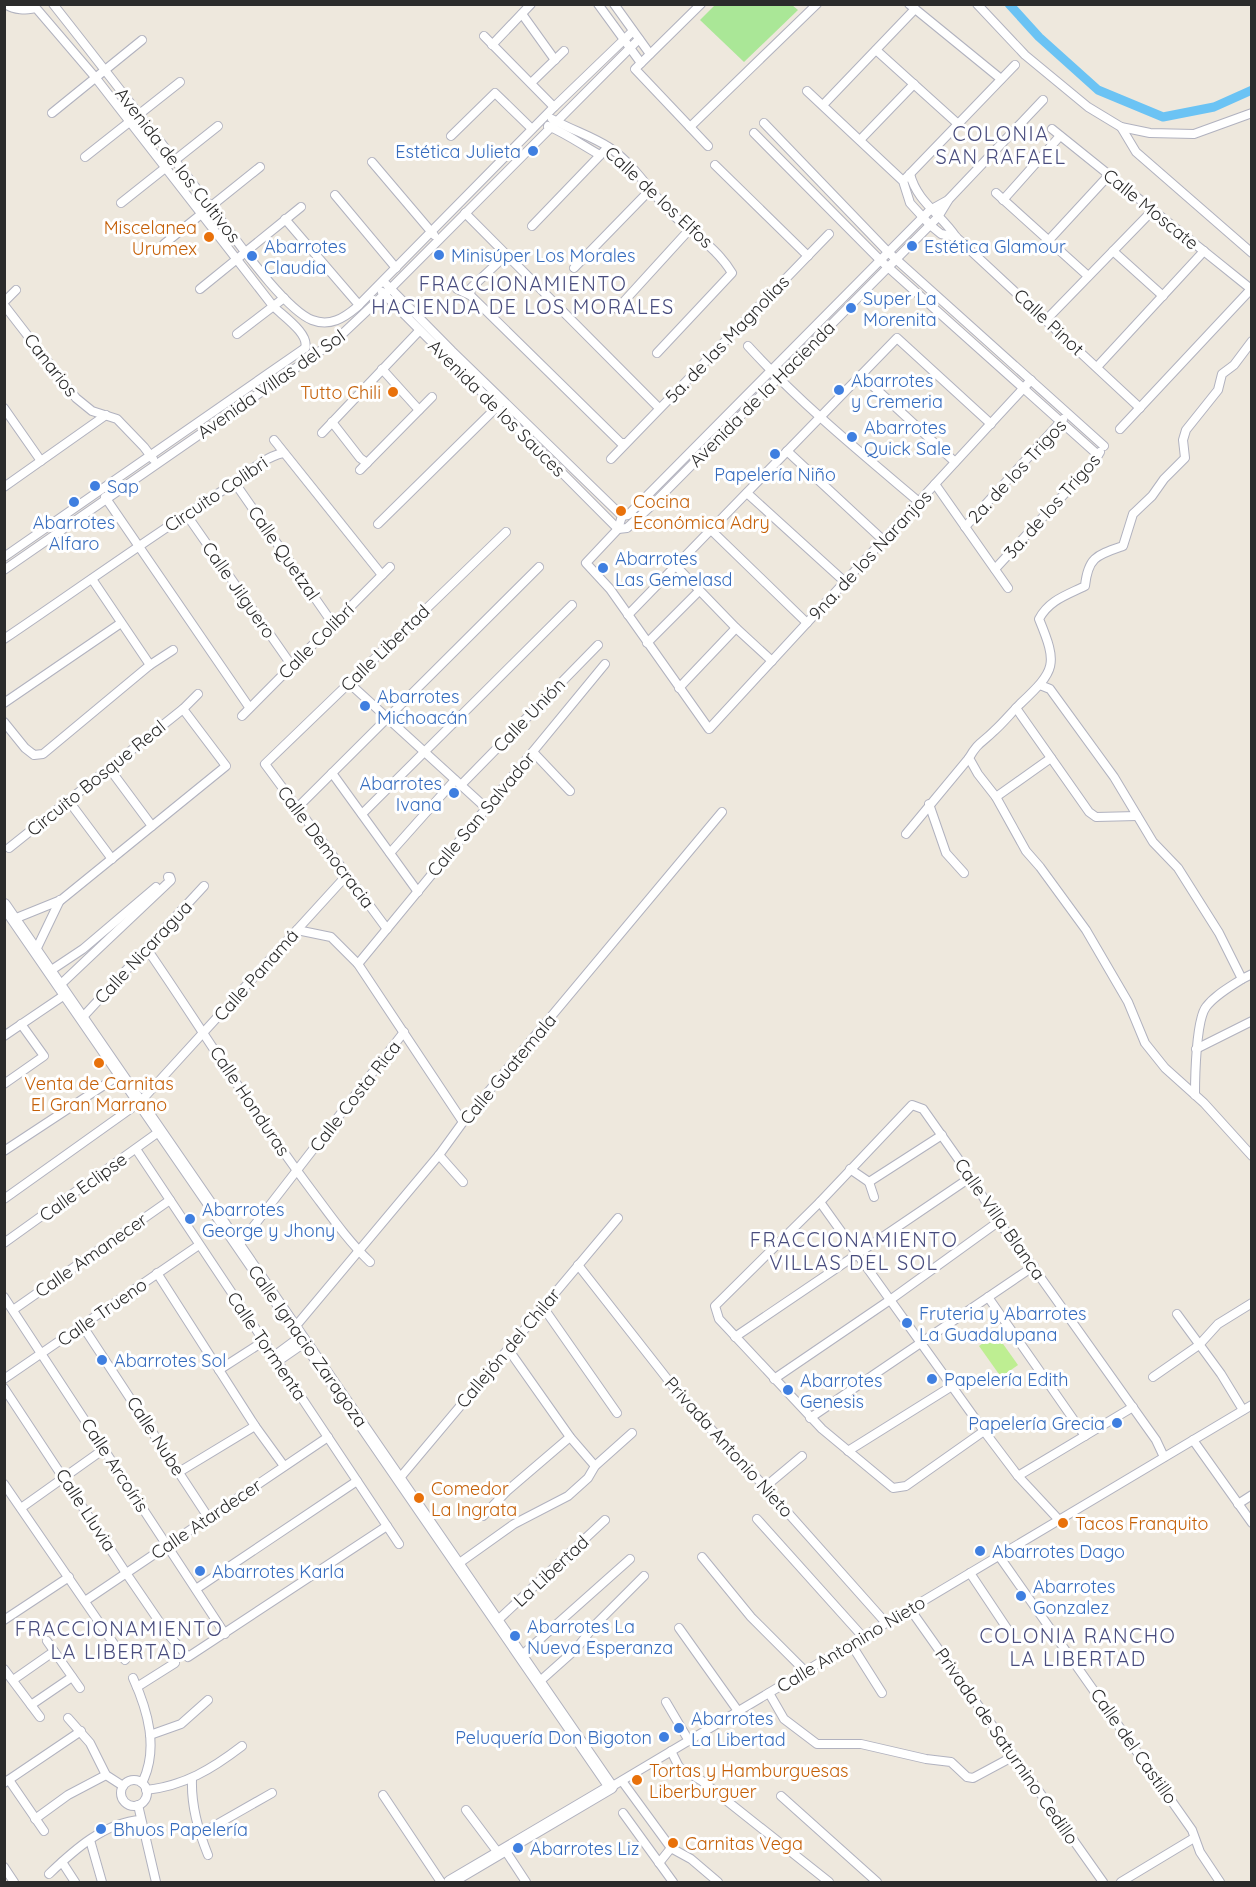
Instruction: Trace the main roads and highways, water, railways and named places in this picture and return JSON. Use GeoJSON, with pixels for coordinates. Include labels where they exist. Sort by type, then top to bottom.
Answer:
{"type":"FeatureCollection","features":[{"type":"Feature","properties":{"kind":"main road","name":"Calle Ignacio Zaragoza"},"geometry":{"type":"LineString","coordinates":[[4,904],[539,1682],[616,1784]]}},
{"type":"Feature","properties":{"kind":"main road","name":"Calle Antonino Nieto"},"geometry":{"type":"LineString","coordinates":[[450,1882],[616,1784]]}},
{"type":"Feature","properties":{"kind":"waterway"},"geometry":{"type":"LineString","coordinates":[[1009,4],[1039,37],[1098,90],[1163,117],[1214,107],[1252,90]]}},
{"type":"Feature","properties":{"kind":"place","name":"Estética Julieta"},"geometry":{"type":"Point","coordinates":[533,151]}},
{"type":"Feature","properties":{"kind":"place","name":"Miscelanea Urumex"},"geometry":{"type":"Point","coordinates":[209,237]}},
{"type":"Feature","properties":{"kind":"place","name":"Estética Glamour"},"geometry":{"type":"Point","coordinates":[912,246]}},
{"type":"Feature","properties":{"kind":"place","name":"Minisúper Los Morales"},"geometry":{"type":"Point","coordinates":[439,255]}},
{"type":"Feature","properties":{"kind":"place","name":"Abarrotes Claudia"},"geometry":{"type":"Point","coordinates":[252,256]}},
{"type":"Feature","properties":{"kind":"place","name":"Super La Morenita"},"geometry":{"type":"Point","coordinates":[851,308]}},
{"type":"Feature","properties":{"kind":"place","name":"Abarrotes y Cremeria"},"geometry":{"type":"Point","coordinates":[839,390]}},
{"type":"Feature","properties":{"kind":"place","name":"Tutto Chili"},"geometry":{"type":"Point","coordinates":[393,392]}},
{"type":"Feature","properties":{"kind":"place","name":"Abarrotes Quick Sale"},"geometry":{"type":"Point","coordinates":[852,437]}},
{"type":"Feature","properties":{"kind":"place","name":"Papelería Niño"},"geometry":{"type":"Point","coordinates":[775,454]}},
{"type":"Feature","properties":{"kind":"place","name":"Sap"},"geometry":{"type":"Point","coordinates":[95,486]}},
{"type":"Feature","properties":{"kind":"place","name":"Abarrotes Alfaro"},"geometry":{"type":"Point","coordinates":[74,502]}},
{"type":"Feature","properties":{"kind":"place","name":"Cocina Económica Adry"},"geometry":{"type":"Point","coordinates":[621,511]}},
{"type":"Feature","properties":{"kind":"place","name":"Abarrotes Las Gemelasd"},"geometry":{"type":"Point","coordinates":[603,568]}},
{"type":"Feature","properties":{"kind":"place","name":"Abarrotes Michoacán"},"geometry":{"type":"Point","coordinates":[365,706]}},
{"type":"Feature","properties":{"kind":"place","name":"Abarrotes Ivana"},"geometry":{"type":"Point","coordinates":[454,793]}},
{"type":"Feature","properties":{"kind":"place","name":"Venta de Carnitas El Gran Marrano"},"geometry":{"type":"Point","coordinates":[99,1063]}},
{"type":"Feature","properties":{"kind":"place","name":"Abarrotes George y Jhony"},"geometry":{"type":"Point","coordinates":[190,1219]}},
{"type":"Feature","properties":{"kind":"place","name":"Fruteria y Abarrotes La Guadalupana"},"geometry":{"type":"Point","coordinates":[907,1323]}},
{"type":"Feature","properties":{"kind":"place","name":"Abarrotes Sol"},"geometry":{"type":"Point","coordinates":[102,1360]}},
{"type":"Feature","properties":{"kind":"place","name":"Papelería Edith"},"geometry":{"type":"Point","coordinates":[932,1379]}},
{"type":"Feature","properties":{"kind":"place","name":"Abarrotes Genesis"},"geometry":{"type":"Point","coordinates":[788,1390]}},
{"type":"Feature","properties":{"kind":"place","name":"Papelería Grecia"},"geometry":{"type":"Point","coordinates":[1117,1423]}},
{"type":"Feature","properties":{"kind":"place","name":"Comedor La Ingrata"},"geometry":{"type":"Point","coordinates":[419,1498]}},
{"type":"Feature","properties":{"kind":"place","name":"Tacos Franquito"},"geometry":{"type":"Point","coordinates":[1063,1523]}},
{"type":"Feature","properties":{"kind":"place","name":"Abarrotes Dago"},"geometry":{"type":"Point","coordinates":[980,1551]}},
{"type":"Feature","properties":{"kind":"place","name":"Abarrotes Karla"},"geometry":{"type":"Point","coordinates":[200,1571]}},
{"type":"Feature","properties":{"kind":"place","name":"Abarrotes Gonzalez"},"geometry":{"type":"Point","coordinates":[1021,1596]}},
{"type":"Feature","properties":{"kind":"place","name":"Abarrotes La Nueva Esperanza"},"geometry":{"type":"Point","coordinates":[515,1636]}},
{"type":"Feature","properties":{"kind":"place","name":"Abarrotes La Libertad"},"geometry":{"type":"Point","coordinates":[679,1728]}},
{"type":"Feature","properties":{"kind":"place","name":"Peluquería Don Bigoton"},"geometry":{"type":"Point","coordinates":[664,1737]}},
{"type":"Feature","properties":{"kind":"place","name":"Tortas y Hamburguesas Liberburguer"},"geometry":{"type":"Point","coordinates":[637,1780]}},
{"type":"Feature","properties":{"kind":"place","name":"Bhuos Papelería"},"geometry":{"type":"Point","coordinates":[101,1829]}},
{"type":"Feature","properties":{"kind":"place","name":"Carnitas Vega"},"geometry":{"type":"Point","coordinates":[673,1843]}},
{"type":"Feature","properties":{"kind":"place","name":"Abarrotes Liz"},"geometry":{"type":"Point","coordinates":[518,1848]}},
{"type":"Feature","properties":{"kind":"district","name":"COLONIA SAN RAFAEL"},"geometry":{"type":"Point","coordinates":[1001,144]}},
{"type":"Feature","properties":{"kind":"district","name":"FRACCIONAMIENTO HACIENDA DE LOS MORALES"},"geometry":{"type":"Point","coordinates":[523,294]}},
{"type":"Feature","properties":{"kind":"district","name":"FRACCIONAMIENTO VILLAS DEL SOL"},"geometry":{"type":"Point","coordinates":[854,1250]}},
{"type":"Feature","properties":{"kind":"district","name":"FRACCIONAMIENTO LA LIBERTAD"},"geometry":{"type":"Point","coordinates":[119,1640]}},
{"type":"Feature","properties":{"kind":"district","name":"COLONIA RANCHO LA LIBERTAD"},"geometry":{"type":"Point","coordinates":[1078,1646]}}]}
